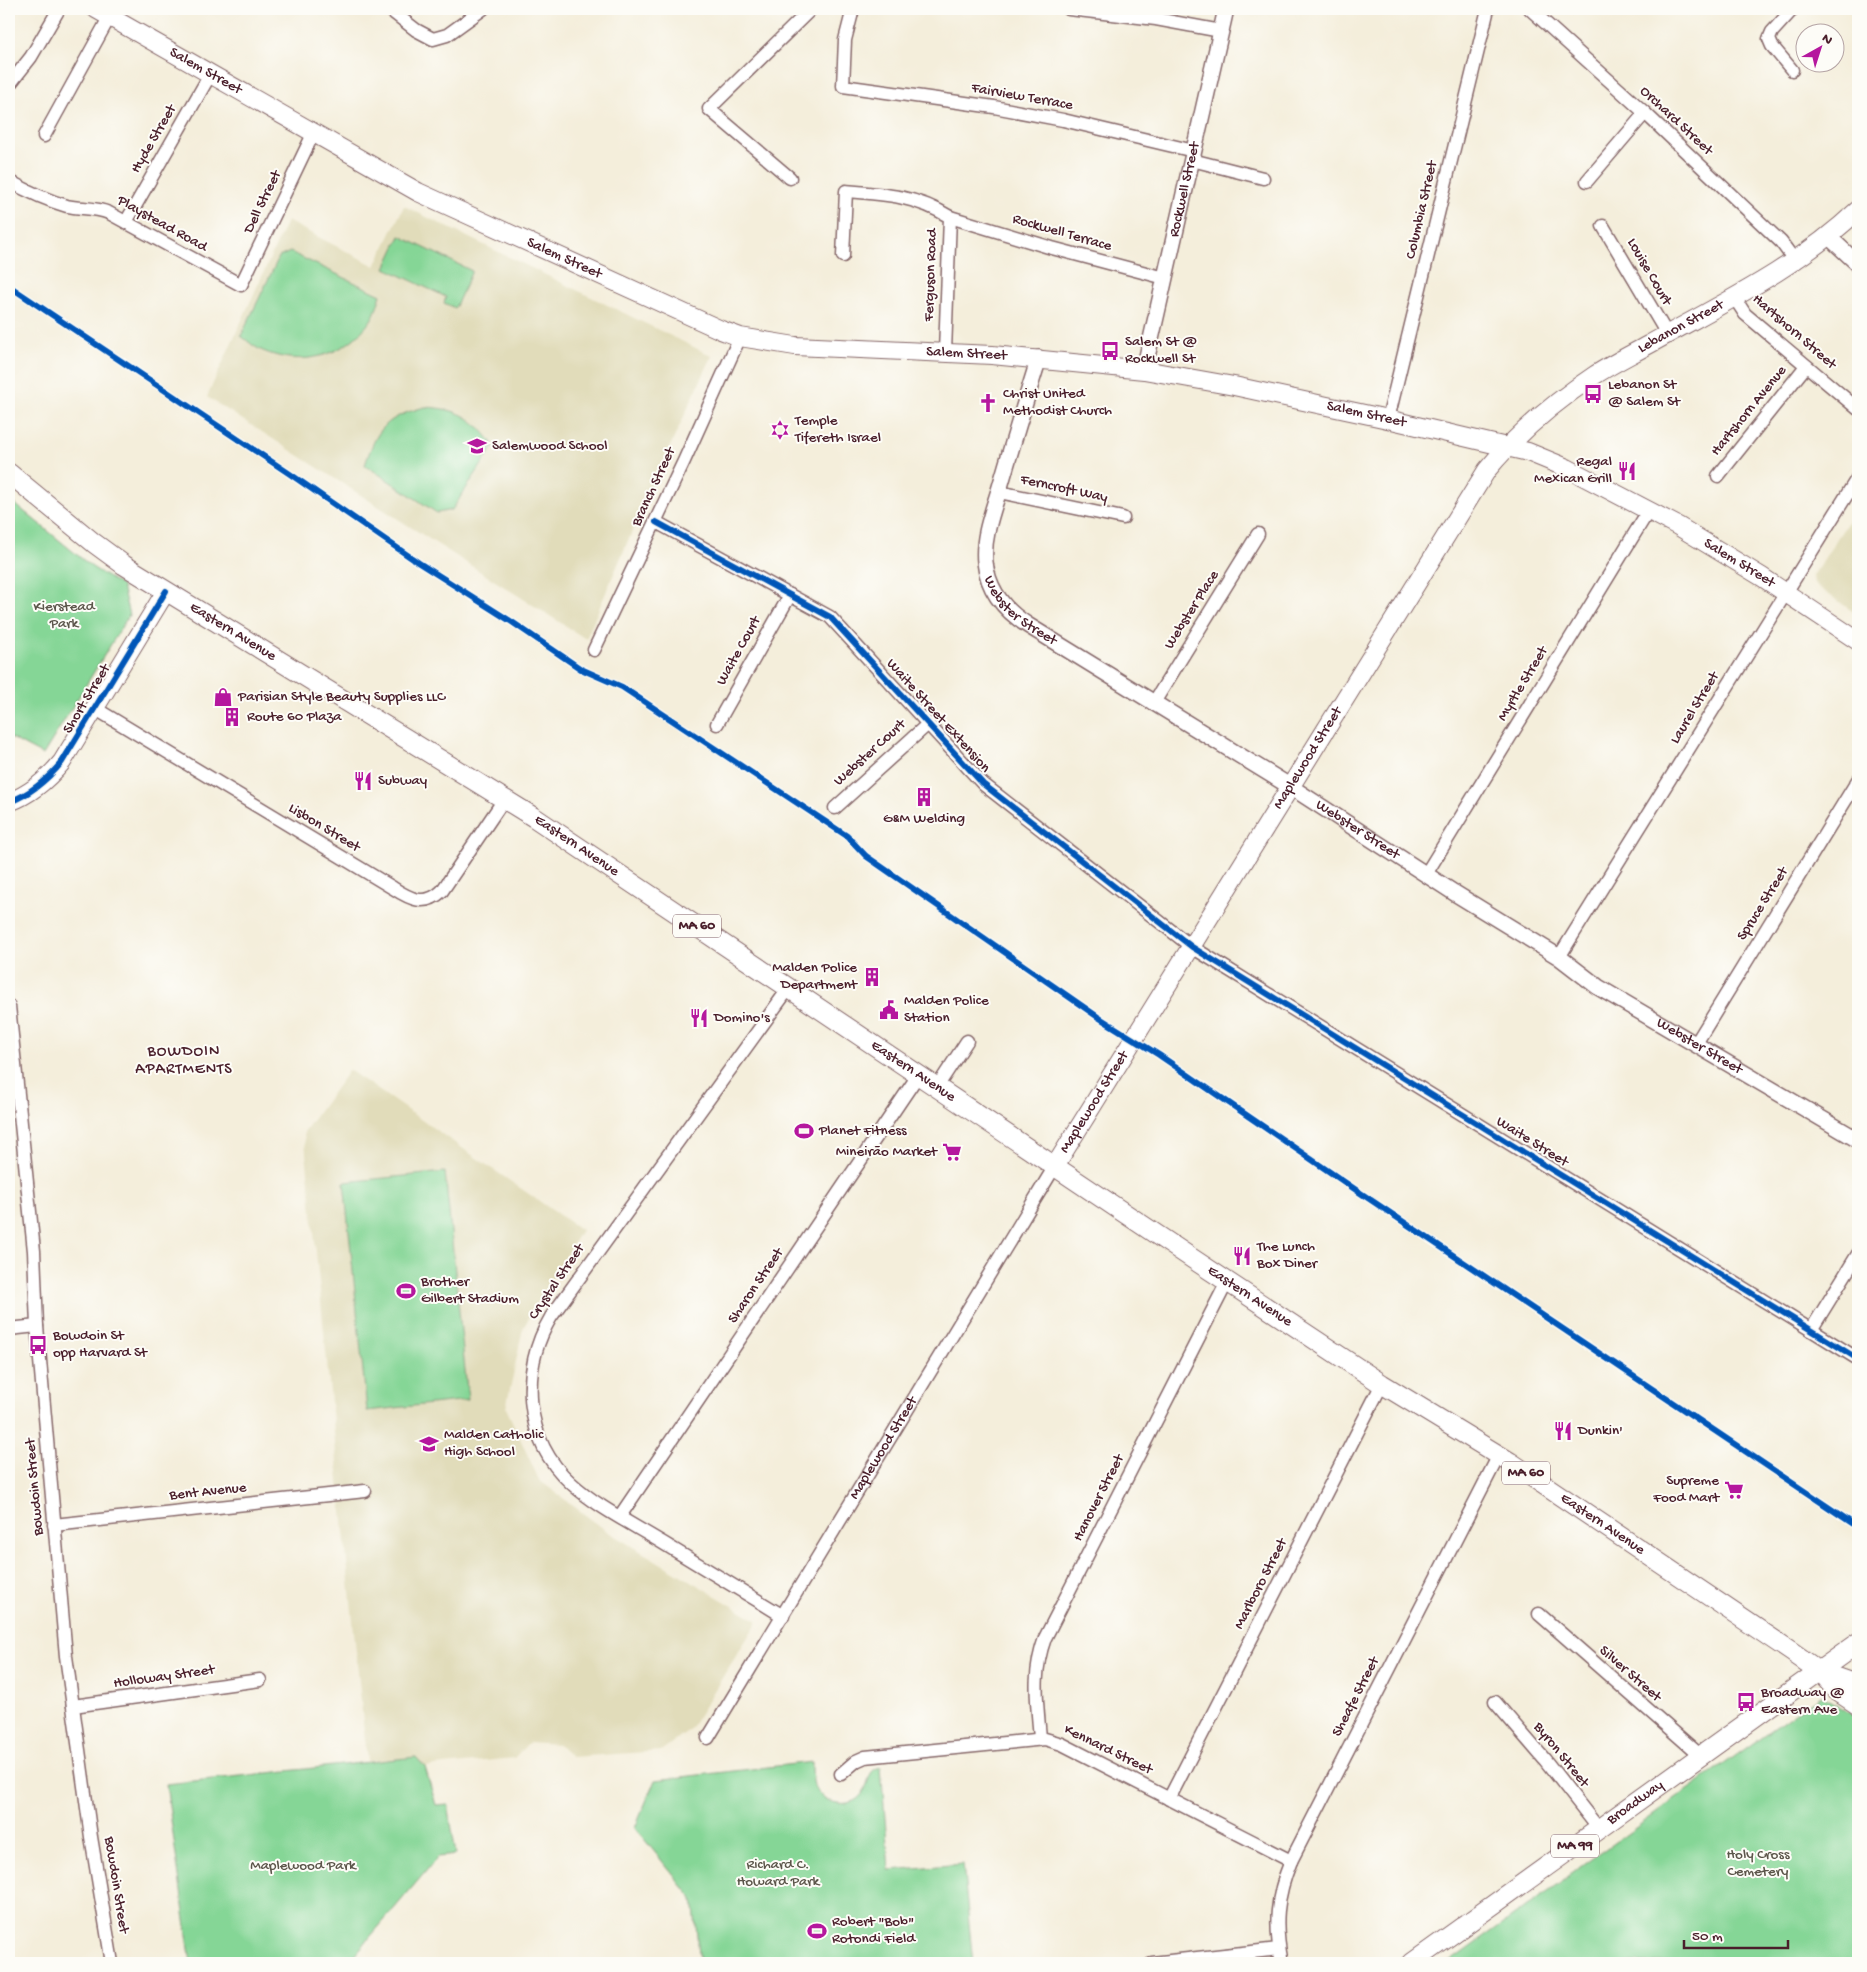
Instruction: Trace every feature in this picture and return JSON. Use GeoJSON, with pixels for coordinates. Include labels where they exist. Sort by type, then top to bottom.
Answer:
{"type":"FeatureCollection","features":[{"type":"Feature","properties":{"kind":"main road","name":"Salem Street"},"geometry":{"type":"LineString","coordinates":[[103,13],[418,192],[685,315],[740,336],[795,346],[1038,358],[1144,370],[1234,386],[1506,447],[1550,460],[1648,510],[1686,531],[1786,593],[1858,641]]}},
{"type":"Feature","properties":{"kind":"main road","name":"Lebanon Street"},"geometry":{"type":"LineString","coordinates":[[1506,447],[1560,401],[1594,376],[1795,261],[1858,210]]}},
{"type":"Feature","properties":{"kind":"main road","name":"Maplewood Street"},"geometry":{"type":"LineString","coordinates":[[1055,1166],[1487,470],[1506,447]]}},
{"type":"Feature","properties":{"kind":"main road","name":"Eastern Avenue"},"geometry":{"type":"LineString","coordinates":[[9,473],[94,543],[166,591],[505,798],[1227,1282],[1382,1384],[1499,1456],[1819,1672],[1837,1691],[1858,1705]]}},
{"type":"Feature","properties":{"kind":"main road","name":"Short Street"},"geometry":{"type":"LineString","coordinates":[[9,802],[29,792],[50,775],[66,756],[166,591]]}},
{"type":"Feature","properties":{"kind":"main road","name":"Broadway"},"geometry":{"type":"LineString","coordinates":[[1412,1963],[1858,1643]]}},
{"type":"Feature","properties":{"kind":"main road","name":"Eastern Avenue"},"geometry":{"type":"LineString","coordinates":[[1819,1672],[1849,1682],[1858,1688]]}},
{"type":"Feature","properties":{"kind":"street"},"geometry":{"type":"LineString","coordinates":[[9,85],[31,57],[59,9]]}},
{"type":"Feature","properties":{"kind":"street"},"geometry":{"type":"LineString","coordinates":[[388,9],[416,30],[433,39],[447,35],[483,9]]}},
{"type":"Feature","properties":{"kind":"street"},"geometry":{"type":"LineString","coordinates":[[790,178],[709,109],[811,9]]}},
{"type":"Feature","properties":{"kind":"street","name":"Fairview Terrace"},"geometry":{"type":"LineString","coordinates":[[853,9],[845,40],[843,86],[994,107],[1063,120],[1193,156],[1263,178]]}},
{"type":"Feature","properties":{"kind":"street"},"geometry":{"type":"LineString","coordinates":[[1073,9],[1221,31]]}},
{"type":"Feature","properties":{"kind":"street","name":"Rockwell Street"},"geometry":{"type":"LineString","coordinates":[[1144,370],[1226,9]]}},
{"type":"Feature","properties":{"kind":"street","name":"Columbia Street"},"geometry":{"type":"LineString","coordinates":[[1388,419],[1488,9]]}},
{"type":"Feature","properties":{"kind":"street","name":"Orchard Street"},"geometry":{"type":"LineString","coordinates":[[1530,9],[1645,113],[1781,242],[1795,261]]}},
{"type":"Feature","properties":{"kind":"street"},"geometry":{"type":"LineString","coordinates":[[1792,70],[1770,44],[1769,39],[1772,32],[1793,9]]}},
{"type":"Feature","properties":{"kind":"street"},"geometry":{"type":"LineString","coordinates":[[44,136],[103,13]]}},
{"type":"Feature","properties":{"kind":"street","name":"Hyde Street"},"geometry":{"type":"LineString","coordinates":[[126,222],[211,74]]}},
{"type":"Feature","properties":{"kind":"street"},"geometry":{"type":"LineString","coordinates":[[1587,182],[1645,113]]}},
{"type":"Feature","properties":{"kind":"street","name":"Dell Street"},"geometry":{"type":"LineString","coordinates":[[241,285],[314,132]]}},
{"type":"Feature","properties":{"kind":"street","name":"Playstead Road"},"geometry":{"type":"LineString","coordinates":[[9,181],[68,206],[101,210],[241,285]]}},
{"type":"Feature","properties":{"kind":"street","name":"Ferguson Road"},"geometry":{"type":"LineString","coordinates":[[843,256],[846,191],[886,194],[912,200],[932,206],[950,217],[945,352]]}},
{"type":"Feature","properties":{"kind":"street","name":"Rockwell Terrace"},"geometry":{"type":"LineString","coordinates":[[950,217],[1052,248],[1165,278]]}},
{"type":"Feature","properties":{"kind":"street","name":"Louise Court"},"geometry":{"type":"LineString","coordinates":[[1604,226],[1667,334]]}},
{"type":"Feature","properties":{"kind":"street"},"geometry":{"type":"LineString","coordinates":[[1828,236],[1858,264]]}},
{"type":"Feature","properties":{"kind":"street","name":"Hartshorn Street"},"geometry":{"type":"LineString","coordinates":[[1734,297],[1742,312],[1858,409]]}},
{"type":"Feature","properties":{"kind":"street","name":"Branch Street"},"geometry":{"type":"LineString","coordinates":[[594,650],[656,522],[740,336]]}},
{"type":"Feature","properties":{"kind":"street","name":"Webster Street"},"geometry":{"type":"LineString","coordinates":[[1038,358],[986,538],[986,570],[991,586],[1004,606],[1015,618],[1291,787],[1559,957],[1598,987],[1858,1140]]}},
{"type":"Feature","properties":{"kind":"street","name":"Hartshorn Avenue"},"geometry":{"type":"LineString","coordinates":[[1718,476],[1806,366]]}},
{"type":"Feature","properties":{"kind":"street","name":"Laurel Street"},"geometry":{"type":"LineString","coordinates":[[1559,957],[1858,477]]}},
{"type":"Feature","properties":{"kind":"street","name":"Ferncroft Way"},"geometry":{"type":"LineString","coordinates":[[999,492],[1123,518]]}},
{"type":"Feature","properties":{"kind":"street","name":"Myrtle Street"},"geometry":{"type":"LineString","coordinates":[[1426,874],[1648,510]]}},
{"type":"Feature","properties":{"kind":"street","name":"Waite Street Extension"},"geometry":{"type":"LineString","coordinates":[[656,522],[820,610],[834,621],[992,792],[1192,947]]}},
{"type":"Feature","properties":{"kind":"street","name":"Webster Place"},"geometry":{"type":"LineString","coordinates":[[1153,704],[1258,534]]}},
{"type":"Feature","properties":{"kind":"street","name":"Waite Court"},"geometry":{"type":"LineString","coordinates":[[717,724],[790,595]]}},
{"type":"Feature","properties":{"kind":"street","name":"Lisbon Street"},"geometry":{"type":"LineString","coordinates":[[96,709],[415,900],[430,899],[442,892],[505,798]]}},
{"type":"Feature","properties":{"kind":"street","name":"Webster Court"},"geometry":{"type":"LineString","coordinates":[[835,808],[928,724]]}},
{"type":"Feature","properties":{"kind":"street","name":"Spruce Street"},"geometry":{"type":"LineString","coordinates":[[1694,1045],[1858,780]]}},
{"type":"Feature","properties":{"kind":"street","name":"Waite Street"},"geometry":{"type":"LineString","coordinates":[[1192,947],[1858,1359]]}},
{"type":"Feature","properties":{"kind":"street","name":"Crystal Street"},"geometry":{"type":"LineString","coordinates":[[784,1616],[620,1516],[571,1483],[554,1463],[541,1438],[530,1401],[530,1381],[537,1346],[545,1327],[789,988]]}},
{"type":"Feature","properties":{"kind":"street","name":"Bowdoin Street"},"geometry":{"type":"LineString","coordinates":[[9,1006],[34,1251],[37,1326],[66,1656],[112,1963]]}},
{"type":"Feature","properties":{"kind":"street"},"geometry":{"type":"LineString","coordinates":[[937,1087],[967,1041]]}},
{"type":"Feature","properties":{"kind":"street","name":"Sharon Street"},"geometry":{"type":"LineString","coordinates":[[620,1516],[919,1074]]}},
{"type":"Feature","properties":{"kind":"street","name":"Maplewood Street"},"geometry":{"type":"LineString","coordinates":[[708,1738],[784,1616],[1055,1166]]}},
{"type":"Feature","properties":{"kind":"street"},"geometry":{"type":"LineString","coordinates":[[1811,1330],[1858,1254]]}},
{"type":"Feature","properties":{"kind":"street","name":"Hanover Street"},"geometry":{"type":"LineString","coordinates":[[1040,1738],[1036,1676],[1038,1661],[1045,1638],[1227,1282]]}},
{"type":"Feature","properties":{"kind":"street"},"geometry":{"type":"LineString","coordinates":[[9,1329],[37,1326]]}},
{"type":"Feature","properties":{"kind":"street","name":"Marlboro Street"},"geometry":{"type":"LineString","coordinates":[[1169,1799],[1382,1384]]}},
{"type":"Feature","properties":{"kind":"street","name":"Sheafe Street"},"geometry":{"type":"LineString","coordinates":[[1282,1963],[1276,1918],[1285,1876],[1291,1861],[1499,1456]]}},
{"type":"Feature","properties":{"kind":"street","name":"Bent Avenue"},"geometry":{"type":"LineString","coordinates":[[54,1525],[365,1491]]}},
{"type":"Feature","properties":{"kind":"street","name":"Silver Street"},"geometry":{"type":"LineString","coordinates":[[1539,1614],[1701,1756]]}},
{"type":"Feature","properties":{"kind":"street","name":"Holloway Street"},"geometry":{"type":"LineString","coordinates":[[73,1706],[260,1680]]}},
{"type":"Feature","properties":{"kind":"street","name":"Byron Street"},"geometry":{"type":"LineString","coordinates":[[1496,1702],[1545,1760],[1599,1829]]}},
{"type":"Feature","properties":{"kind":"street","name":"Kennard Street"},"geometry":{"type":"LineString","coordinates":[[841,1774],[856,1761],[865,1757],[1040,1738],[1062,1744],[1291,1861]]}},
{"type":"Feature","properties":{"kind":"street"},"geometry":{"type":"LineString","coordinates":[[1152,1963],[1279,1949]]}},
{"type":"Feature","properties":{"kind":"shaded area","name":"Salemwood School"},"geometry":{"type":"Polygon","coordinates":[[[404,206],[712,356],[648,494],[586,639],[207,397],[287,221],[375,266],[404,206]]]}},
{"type":"Feature","properties":{"kind":"shaded area"},"geometry":{"type":"Polygon","coordinates":[[[1858,506],[1858,615],[1814,583],[1813,576],[1858,506]]]}},
{"type":"Feature","properties":{"kind":"shaded area","name":"Malden Catholic High School"},"geometry":{"type":"Polygon","coordinates":[[[349,1070],[581,1230],[523,1328],[506,1408],[539,1480],[608,1532],[758,1621],[690,1729],[661,1751],[571,1757],[558,1744],[530,1742],[514,1758],[425,1767],[416,1757],[367,1761],[304,1132],[349,1070]]]}},
{"type":"Feature","properties":{"kind":"green space"},"geometry":{"type":"Polygon","coordinates":[[[400,236],[472,271],[455,308],[444,303],[446,297],[385,268],[400,236]]]}},
{"type":"Feature","properties":{"kind":"green space"},"geometry":{"type":"Polygon","coordinates":[[[290,252],[381,295],[371,320],[361,332],[336,350],[308,358],[278,356],[263,351],[241,336],[279,257],[290,252]]]}},
{"type":"Feature","properties":{"kind":"green space"},"geometry":{"type":"Polygon","coordinates":[[[425,407],[447,410],[465,416],[480,428],[494,446],[452,510],[437,513],[365,465],[374,442],[385,426],[401,415],[425,407]]]}},
{"type":"Feature","properties":{"kind":"green space","name":"Kierstead Park"},"geometry":{"type":"Polygon","coordinates":[[[9,499],[92,567],[122,586],[129,615],[43,755],[9,737],[9,499]]]}},
{"type":"Feature","properties":{"kind":"green space","name":"Brother Gilbert Stadium"},"geometry":{"type":"Polygon","coordinates":[[[445,1172],[468,1400],[367,1411],[344,1182],[445,1172]]]}},
{"type":"Feature","properties":{"kind":"green space","name":"Holy Cross Cemetery"},"geometry":{"type":"Polygon","coordinates":[[[1820,1695],[1858,1717],[1858,1963],[1448,1963],[1820,1695]]]}},
{"type":"Feature","properties":{"kind":"green space","name":"Maplewood Park"},"geometry":{"type":"Polygon","coordinates":[[[416,1757],[425,1767],[436,1805],[448,1804],[456,1855],[438,1857],[348,1963],[191,1963],[166,1784],[416,1757]]]}},
{"type":"Feature","properties":{"kind":"green space","name":"Richard C. Howard Park"},"geometry":{"type":"Polygon","coordinates":[[[812,1762],[813,1783],[817,1791],[827,1799],[839,1803],[851,1802],[862,1795],[872,1772],[881,1767],[889,1870],[963,1864],[973,1963],[700,1963],[693,1899],[635,1828],[655,1780],[812,1762]]]}},
{"type":"Feature","properties":{"kind":"cycle path"},"geometry":{"type":"LineString","coordinates":[[9,286],[290,474],[419,563],[512,622],[581,669],[622,687],[847,836],[866,856],[1098,1017],[1159,1055],[1359,1192],[1858,1527]]}},
{"type":"Feature","properties":{"kind":"cycle path"},"geometry":{"type":"LineString","coordinates":[[656,522],[830,617],[983,784],[1192,947],[1858,1359]]}},
{"type":"Feature","properties":{"kind":"cycle path"},"geometry":{"type":"LineString","coordinates":[[9,802],[38,786],[62,762],[166,591]]}},
{"type":"Feature","properties":{"kind":"place","name":"Salem St @ Rockwell St"},"geometry":{"type":"Point","coordinates":[1110,351]}},
{"type":"Feature","properties":{"kind":"place","name":"Lebanon St @ Salem St"},"geometry":{"type":"Point","coordinates":[1593,394]}},
{"type":"Feature","properties":{"kind":"place","name":"Christ United Methodist Church"},"geometry":{"type":"Point","coordinates":[988,403]}},
{"type":"Feature","properties":{"kind":"place","name":"Temple Tifereth Israel"},"geometry":{"type":"Point","coordinates":[780,430]}},
{"type":"Feature","properties":{"kind":"place","name":"Salemwood School"},"geometry":{"type":"Point","coordinates":[477,446]}},
{"type":"Feature","properties":{"kind":"place","name":"Regal Mexican Grill"},"geometry":{"type":"Point","coordinates":[1627,471]}},
{"type":"Feature","properties":{"kind":"place","name":"Parisian Style Beauty Supplies LLC"},"geometry":{"type":"Point","coordinates":[223,697]}},
{"type":"Feature","properties":{"kind":"place","name":"Route 60 Plaza"},"geometry":{"type":"Point","coordinates":[232,717]}},
{"type":"Feature","properties":{"kind":"place","name":"Subway"},"geometry":{"type":"Point","coordinates":[363,781]}},
{"type":"Feature","properties":{"kind":"place","name":"G&M Welding"},"geometry":{"type":"Point","coordinates":[924,797]}},
{"type":"Feature","properties":{"kind":"place","name":"Malden Police Department"},"geometry":{"type":"Point","coordinates":[872,977]}},
{"type":"Feature","properties":{"kind":"place","name":"Malden Police Station"},"geometry":{"type":"Point","coordinates":[889,1010]}},
{"type":"Feature","properties":{"kind":"place","name":"Domino's"},"geometry":{"type":"Point","coordinates":[699,1018]}},
{"type":"Feature","properties":{"kind":"place","name":"Planet Fitness"},"geometry":{"type":"Point","coordinates":[804,1131]}},
{"type":"Feature","properties":{"kind":"place","name":"Mineirão Market"},"geometry":{"type":"Point","coordinates":[952,1152]}},
{"type":"Feature","properties":{"kind":"place","name":"The Lunch Box Diner"},"geometry":{"type":"Point","coordinates":[1242,1256]}},
{"type":"Feature","properties":{"kind":"place","name":"Brother Gilbert Stadium"},"geometry":{"type":"Point","coordinates":[406,1291]}},
{"type":"Feature","properties":{"kind":"place","name":"Bowdoin St opp Harvard St"},"geometry":{"type":"Point","coordinates":[38,1345]}},
{"type":"Feature","properties":{"kind":"place","name":"Dunkin'"},"geometry":{"type":"Point","coordinates":[1563,1431]}},
{"type":"Feature","properties":{"kind":"place","name":"Malden Catholic High School"},"geometry":{"type":"Point","coordinates":[429,1444]}},
{"type":"Feature","properties":{"kind":"place","name":"Supreme Food Mart"},"geometry":{"type":"Point","coordinates":[1734,1490]}},
{"type":"Feature","properties":{"kind":"place","name":"Broadway @ Eastern Ave"},"geometry":{"type":"Point","coordinates":[1746,1702]}},
{"type":"Feature","properties":{"kind":"place","name":"Robert \"Bob\" Rotondi Field"},"geometry":{"type":"Point","coordinates":[817,1931]}},
{"type":"Feature","properties":{"kind":"district","name":"BOWDOIN APARTMENTS"},"geometry":{"type":"Point","coordinates":[184,1061]}}]}
